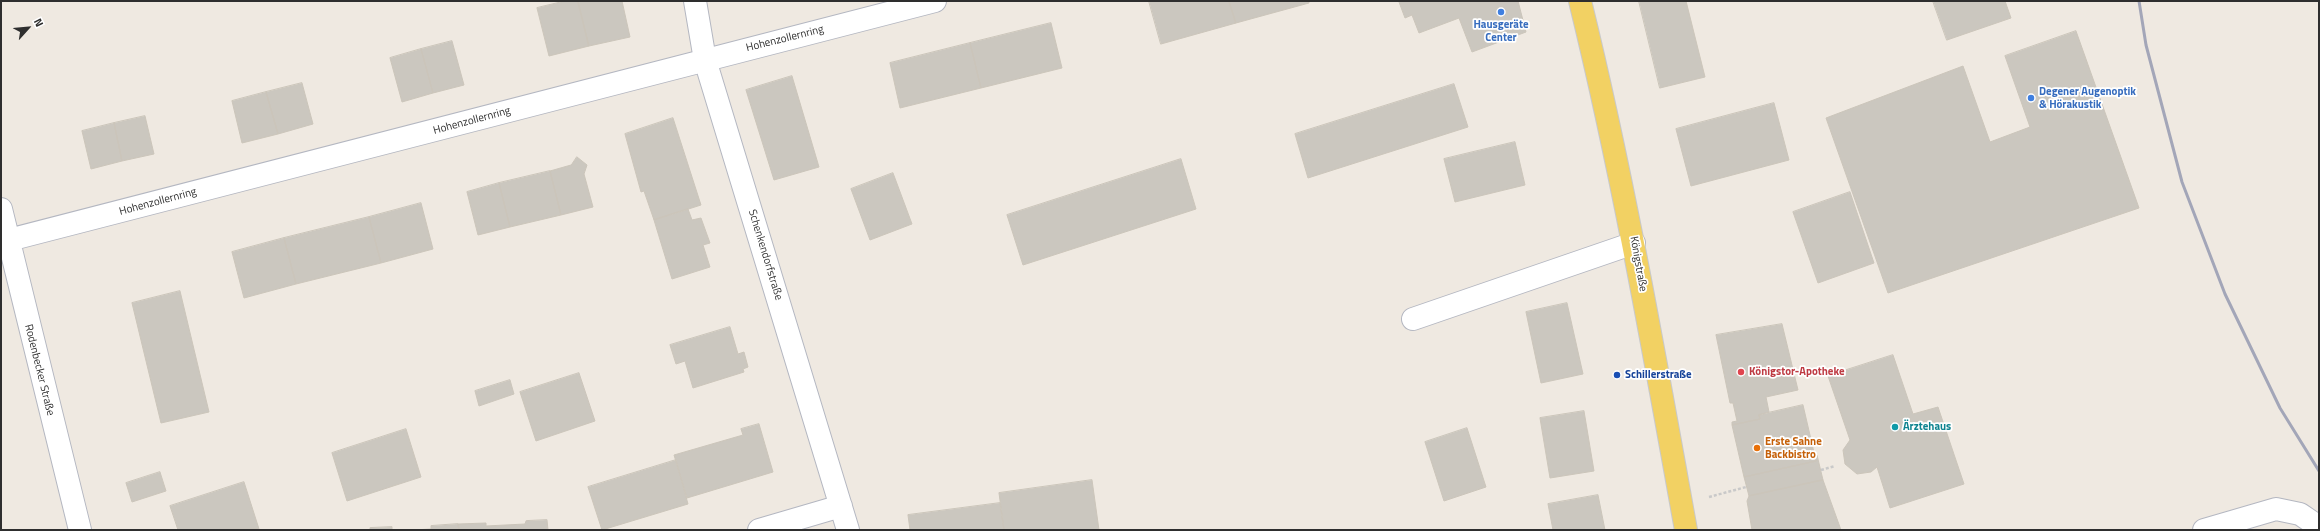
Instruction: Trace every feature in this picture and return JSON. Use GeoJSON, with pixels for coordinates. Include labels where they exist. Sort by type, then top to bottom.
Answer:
{"type":"FeatureCollection","features":[{"type":"Feature","properties":{"kind":"main road","name":"Königstraße"},"geometry":{"type":"LineString","coordinates":[[1580,1],[1610,123],[1634,242],[1686,530]]}},
{"type":"Feature","properties":{"kind":"street","name":"Schenkendorfstraße"},"geometry":{"type":"LineString","coordinates":[[695,1],[705,60],[848,530]]}},
{"type":"Feature","properties":{"kind":"street","name":"Hohenzollernring"},"geometry":{"type":"LineString","coordinates":[[5,241],[935,1]]}},
{"type":"Feature","properties":{"kind":"street","name":"Rodenbecker Straße"},"geometry":{"type":"LineString","coordinates":[[1,209],[5,241],[80,530]]}},
{"type":"Feature","properties":{"kind":"street"},"geometry":{"type":"LineString","coordinates":[[1413,319],[1634,242]]}},
{"type":"Feature","properties":{"kind":"street"},"geometry":{"type":"LineString","coordinates":[[759,530],[841,506]]}},
{"type":"Feature","properties":{"kind":"street"},"geometry":{"type":"LineString","coordinates":[[2204,530],[2276,509],[2300,514],[2319,527]]}},
{"type":"Feature","properties":{"kind":"path"},"geometry":{"type":"LineString","coordinates":[[1821,470],[1835,466]]}},
{"type":"Feature","properties":{"kind":"path"},"geometry":{"type":"LineString","coordinates":[[1681,503],[1746,488]]}},
{"type":"Feature","properties":{"kind":"building"},"geometry":{"type":"Polygon","coordinates":[[[565,1],[578,1],[589,46],[549,56],[537,8],[565,1]]]}},
{"type":"Feature","properties":{"kind":"building"},"geometry":{"type":"Polygon","coordinates":[[[578,1],[622,1],[630,37],[589,46],[578,1]]]}},
{"type":"Feature","properties":{"kind":"building"},"geometry":{"type":"Polygon","coordinates":[[[1149,1],[1229,1],[1236,23],[1161,44],[1149,1]]]}},
{"type":"Feature","properties":{"kind":"building"},"geometry":{"type":"Polygon","coordinates":[[[1229,1],[1309,1],[1309,3],[1236,23],[1229,1]]]}},
{"type":"Feature","properties":{"kind":"building"},"geometry":{"type":"Polygon","coordinates":[[[1518,1],[1526,32],[1472,52],[1459,18],[1419,33],[1412,15],[1405,18],[1399,2],[1518,1]]]}},
{"type":"Feature","properties":{"kind":"building"},"geometry":{"type":"Polygon","coordinates":[[[1639,1],[1686,1],[1705,77],[1660,88],[1639,1]]]}},
{"type":"Feature","properties":{"kind":"building"},"geometry":{"type":"Polygon","coordinates":[[[1933,1],[2005,1],[2011,18],[1947,40],[1933,1]]]}},
{"type":"Feature","properties":{"kind":"building"},"geometry":{"type":"Polygon","coordinates":[[[1051,23],[1062,68],[981,88],[970,43],[1051,23]]]}},
{"type":"Feature","properties":{"kind":"building"},"geometry":{"type":"Polygon","coordinates":[[[2076,31],[2139,208],[1888,293],[1826,118],[1963,66],[1990,142],[2030,127],[2005,56],[2076,31]]]}},
{"type":"Feature","properties":{"kind":"building"},"geometry":{"type":"Polygon","coordinates":[[[452,41],[464,85],[433,93],[421,49],[452,41]]]}},
{"type":"Feature","properties":{"kind":"building"},"geometry":{"type":"Polygon","coordinates":[[[970,43],[981,88],[900,108],[890,63],[970,43]]]}},
{"type":"Feature","properties":{"kind":"building"},"geometry":{"type":"Polygon","coordinates":[[[421,49],[433,93],[402,102],[390,58],[421,49]]]}},
{"type":"Feature","properties":{"kind":"building"},"geometry":{"type":"Polygon","coordinates":[[[792,76],[819,167],[774,180],[746,90],[792,76]]]}},
{"type":"Feature","properties":{"kind":"building"},"geometry":{"type":"Polygon","coordinates":[[[302,83],[313,124],[278,134],[266,92],[302,83]]]}},
{"type":"Feature","properties":{"kind":"building"},"geometry":{"type":"Polygon","coordinates":[[[1454,84],[1468,127],[1308,178],[1295,134],[1454,84]]]}},
{"type":"Feature","properties":{"kind":"building"},"geometry":{"type":"Polygon","coordinates":[[[266,92],[278,134],[242,143],[232,101],[266,92]]]}},
{"type":"Feature","properties":{"kind":"building"},"geometry":{"type":"Polygon","coordinates":[[[1774,103],[1789,160],[1691,186],[1676,129],[1774,103]]]}},
{"type":"Feature","properties":{"kind":"building"},"geometry":{"type":"Polygon","coordinates":[[[145,116],[154,154],[122,161],[114,123],[145,116]]]}},
{"type":"Feature","properties":{"kind":"building"},"geometry":{"type":"Polygon","coordinates":[[[673,118],[701,205],[654,220],[644,191],[641,192],[625,134],[673,118]]]}},
{"type":"Feature","properties":{"kind":"building"},"geometry":{"type":"Polygon","coordinates":[[[114,123],[122,161],[91,169],[82,131],[114,123]]]}},
{"type":"Feature","properties":{"kind":"building"},"geometry":{"type":"Polygon","coordinates":[[[1515,142],[1525,185],[1455,202],[1444,159],[1515,142]]]}},
{"type":"Feature","properties":{"kind":"building"},"geometry":{"type":"Polygon","coordinates":[[[577,157],[587,165],[584,174],[593,207],[561,215],[550,171],[571,165],[577,157]]]}},
{"type":"Feature","properties":{"kind":"building"},"geometry":{"type":"Polygon","coordinates":[[[1181,159],[1196,209],[1023,265],[1007,215],[1181,159]]]}},
{"type":"Feature","properties":{"kind":"building"},"geometry":{"type":"Polygon","coordinates":[[[550,171],[561,215],[510,227],[499,183],[550,171]]]}},
{"type":"Feature","properties":{"kind":"building"},"geometry":{"type":"Polygon","coordinates":[[[893,173],[912,224],[870,240],[851,189],[893,173]]]}},
{"type":"Feature","properties":{"kind":"building"},"geometry":{"type":"Polygon","coordinates":[[[499,183],[510,227],[478,235],[467,192],[499,183]]]}},
{"type":"Feature","properties":{"kind":"building"},"geometry":{"type":"Polygon","coordinates":[[[1850,192],[1874,263],[1818,283],[1793,212],[1850,192]]]}},
{"type":"Feature","properties":{"kind":"building"},"geometry":{"type":"Polygon","coordinates":[[[421,203],[433,249],[381,263],[369,217],[421,203]]]}},
{"type":"Feature","properties":{"kind":"building"},"geometry":{"type":"Polygon","coordinates":[[[688,209],[692,220],[701,218],[710,243],[703,245],[710,267],[672,279],[654,220],[688,209]]]}},
{"type":"Feature","properties":{"kind":"building"},"geometry":{"type":"Polygon","coordinates":[[[369,217],[381,263],[296,284],[284,238],[369,217]]]}},
{"type":"Feature","properties":{"kind":"building"},"geometry":{"type":"Polygon","coordinates":[[[284,238],[296,284],[244,298],[232,252],[284,238]]]}},
{"type":"Feature","properties":{"kind":"building"},"geometry":{"type":"Polygon","coordinates":[[[180,291],[209,412],[161,423],[132,303],[180,291]]]}},
{"type":"Feature","properties":{"kind":"building"},"geometry":{"type":"Polygon","coordinates":[[[1567,303],[1583,374],[1541,383],[1526,312],[1567,303]]]}},
{"type":"Feature","properties":{"kind":"building"},"geometry":{"type":"Polygon","coordinates":[[[1782,324],[1798,390],[1766,397],[1769,412],[1759,415],[1760,419],[1732,425],[1732,422],[1737,421],[1733,403],[1730,403],[1716,335],[1782,324]]]}},
{"type":"Feature","properties":{"kind":"building"},"geometry":{"type":"Polygon","coordinates":[[[730,327],[738,354],[744,352],[748,367],[743,369],[744,372],[693,388],[685,361],[676,364],[670,345],[730,327]]]}},
{"type":"Feature","properties":{"kind":"building","name":"Ärztehaus"},"geometry":{"type":"Polygon","coordinates":[[[1893,355],[1913,414],[1938,407],[1964,484],[1890,508],[1877,467],[1871,472],[1857,474],[1845,464],[1843,450],[1850,440],[1828,376],[1893,355]]]}},
{"type":"Feature","properties":{"kind":"building"},"geometry":{"type":"Polygon","coordinates":[[[579,373],[595,421],[536,441],[520,392],[579,373]]]}},
{"type":"Feature","properties":{"kind":"building"},"geometry":{"type":"Polygon","coordinates":[[[510,380],[514,394],[479,406],[475,391],[510,380]]]}},
{"type":"Feature","properties":{"kind":"building"},"geometry":{"type":"Polygon","coordinates":[[[1803,405],[1816,461],[1744,477],[1732,425],[1760,419],[1759,415],[1803,405]]]}},
{"type":"Feature","properties":{"kind":"building"},"geometry":{"type":"Polygon","coordinates":[[[1584,411],[1594,471],[1550,478],[1540,418],[1584,411]]]}},
{"type":"Feature","properties":{"kind":"building"},"geometry":{"type":"Polygon","coordinates":[[[759,424],[773,472],[687,498],[674,455],[743,435],[741,429],[759,424]]]}},
{"type":"Feature","properties":{"kind":"building"},"geometry":{"type":"Polygon","coordinates":[[[1467,428],[1486,487],[1444,501],[1425,442],[1467,428]]]}},
{"type":"Feature","properties":{"kind":"building"},"geometry":{"type":"Polygon","coordinates":[[[406,429],[421,477],[347,501],[332,453],[406,429]]]}},
{"type":"Feature","properties":{"kind":"building"},"geometry":{"type":"Polygon","coordinates":[[[1815,455],[1817,455],[1823,480],[1749,496],[1744,477],[1816,461],[1815,455]]]}},
{"type":"Feature","properties":{"kind":"building"},"geometry":{"type":"Polygon","coordinates":[[[676,460],[688,504],[602,530],[588,487],[676,460]]]}},
{"type":"Feature","properties":{"kind":"building"},"geometry":{"type":"Polygon","coordinates":[[[160,472],[166,491],[132,502],[126,483],[160,472]]]}},
{"type":"Feature","properties":{"kind":"building"},"geometry":{"type":"Polygon","coordinates":[[[1092,480],[1099,530],[1004,530],[999,493],[1092,480]]]}},
{"type":"Feature","properties":{"kind":"building"},"geometry":{"type":"Polygon","coordinates":[[[1823,480],[1841,530],[1752,530],[1747,501],[1749,496],[1823,480]]]}},
{"type":"Feature","properties":{"kind":"building"},"geometry":{"type":"Polygon","coordinates":[[[244,482],[259,529],[178,530],[170,506],[244,482]]]}},
{"type":"Feature","properties":{"kind":"building"},"geometry":{"type":"Polygon","coordinates":[[[1598,495],[1605,530],[1553,530],[1548,504],[1598,495]]]}},
{"type":"Feature","properties":{"kind":"building"},"geometry":{"type":"Polygon","coordinates":[[[1000,503],[1004,530],[910,530],[908,515],[1000,503]]]}},
{"type":"Feature","properties":{"kind":"building"},"geometry":{"type":"Polygon","coordinates":[[[547,520],[548,530],[459,530],[458,524],[486,523],[486,526],[525,524],[526,521],[547,520]]]}},
{"type":"Feature","properties":{"kind":"building"},"geometry":{"type":"Polygon","coordinates":[[[458,524],[459,530],[413,530],[431,529],[431,526],[458,524]]]}},
{"type":"Feature","properties":{"kind":"building"},"geometry":{"type":"Polygon","coordinates":[[[392,527],[392,530],[370,530],[370,528],[392,527]]]}},
{"type":"Feature","properties":{"kind":"railway"},"geometry":{"type":"LineString","coordinates":[[2139,1],[2146,45],[2182,182],[2225,294],[2280,408],[2319,471]]}},
{"type":"Feature","properties":{"kind":"place","name":"Hausgeräte Center"},"geometry":{"type":"Point","coordinates":[1501,12]}},
{"type":"Feature","properties":{"kind":"place","name":"Degener Augenoptik & Hörakustik"},"geometry":{"type":"Point","coordinates":[2031,98]}},
{"type":"Feature","properties":{"kind":"place","name":"Königstor-Apotheke"},"geometry":{"type":"Point","coordinates":[1741,372]}},
{"type":"Feature","properties":{"kind":"place","name":"Schillerstraße"},"geometry":{"type":"Point","coordinates":[1617,375]}},
{"type":"Feature","properties":{"kind":"place","name":"Ärztehaus"},"geometry":{"type":"Point","coordinates":[1895,427]}},
{"type":"Feature","properties":{"kind":"place","name":"Erste Sahne Backbistro"},"geometry":{"type":"Point","coordinates":[1757,448]}}]}
